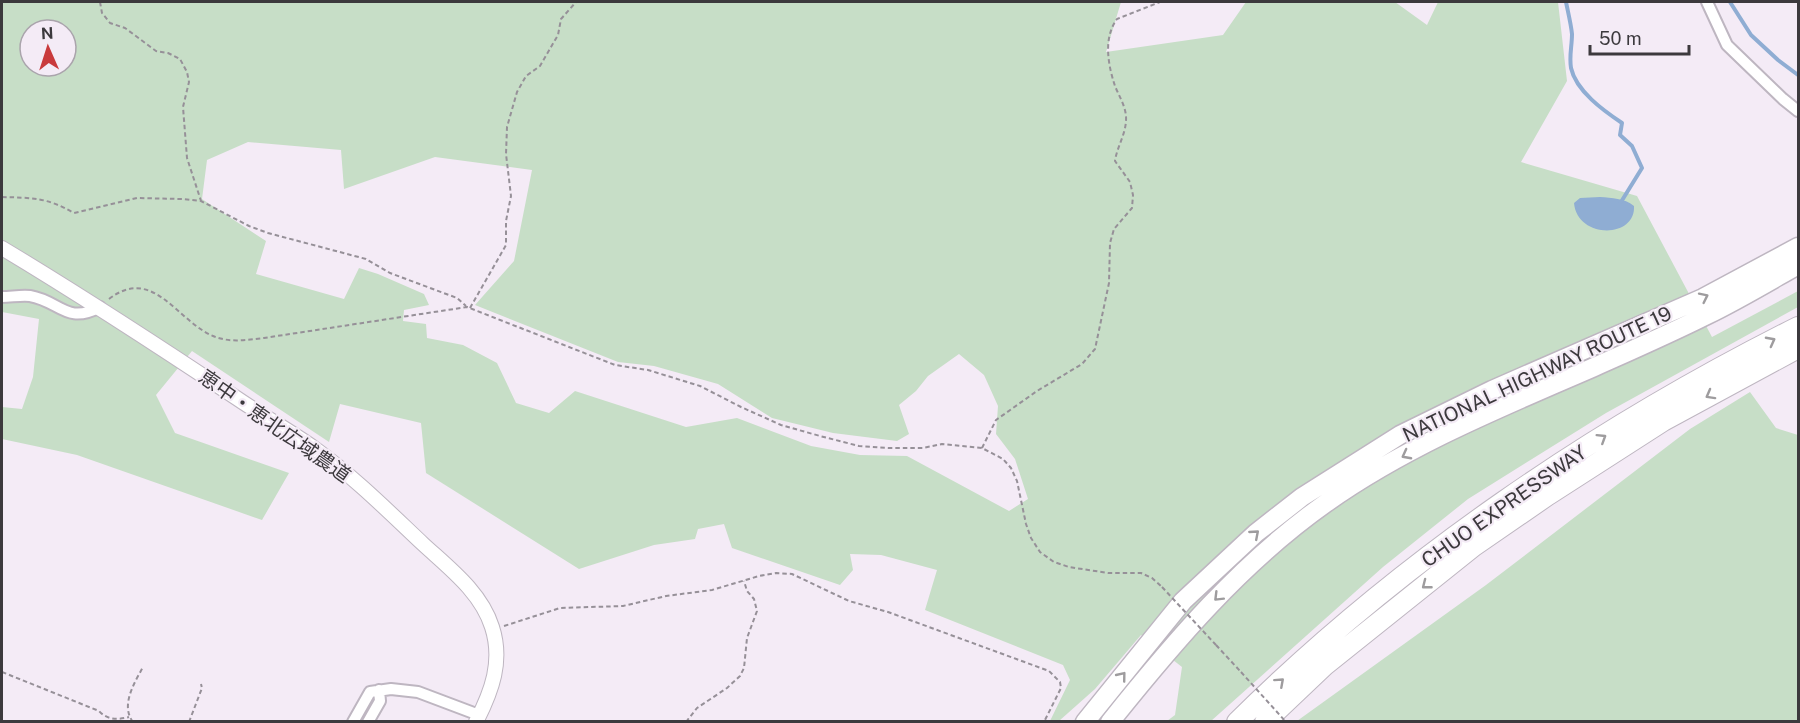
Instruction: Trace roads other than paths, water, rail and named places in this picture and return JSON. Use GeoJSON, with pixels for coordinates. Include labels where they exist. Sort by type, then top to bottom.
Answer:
{"type":"FeatureCollection","features":[{"type":"Feature","properties":{"kind":"highway","name":"NATIONAL HIGHWAY ROUTE 19"},"geometry":{"type":"LineString","coordinates":[[1085,722],[1184,601],[1256,533],[1302,497],[1400,435],[1492,390],[1703,298],[1798,247]]}},
{"type":"Feature","properties":{"kind":"highway","name":"NATIONAL HIGHWAY ROUTE 19"},"geometry":{"type":"LineString","coordinates":[[1110,722],[1171,645],[1209,606],[1251,565],[1326,503],[1384,467],[1442,436],[1518,398],[1709,314],[1798,265]]}},
{"type":"Feature","properties":{"kind":"highway","name":"CHUO EXPRESSWAY"},"geometry":{"type":"LineString","coordinates":[[1237,722],[1311,653],[1383,592],[1463,531],[1517,493],[1652,406],[1798,327]]}},
{"type":"Feature","properties":{"kind":"highway","name":"CHUO EXPRESSWAY"},"geometry":{"type":"LineString","coordinates":[[1265,722],[1324,666],[1493,533],[1663,421],[1798,348]]}},
{"type":"Feature","properties":{"kind":"street"},"geometry":{"type":"LineString","coordinates":[[1707,2],[1727,45],[1798,111]]}},
{"type":"Feature","properties":{"kind":"street","name":"恵中・恵北広域農道"},"geometry":{"type":"LineString","coordinates":[[2,248],[100,307],[315,449],[363,487],[470,589],[479,600],[493,630],[498,653],[491,690],[477,718]]}},
{"type":"Feature","properties":{"kind":"street"},"geometry":{"type":"LineString","coordinates":[[2,297],[31,296],[77,315],[87,314],[100,307]]}},
{"type":"Feature","properties":{"kind":"street"},"geometry":{"type":"LineString","coordinates":[[353,722],[370,692],[403,689],[418,692],[477,718]]}},
{"type":"Feature","properties":{"kind":"street"},"geometry":{"type":"LineString","coordinates":[[368,722],[380,701],[379,690]]}},
{"type":"Feature","properties":{"kind":"water"},"geometry":{"type":"Polygon","coordinates":[[[1600,197],[1622,200],[1634,206],[1632,217],[1626,225],[1606,230],[1585,223],[1578,215],[1574,203],[1580,198],[1600,197]]]}},
{"type":"Feature","properties":{"kind":"waterway"},"geometry":{"type":"LineString","coordinates":[[1566,2],[1572,34],[1570,64],[1574,76],[1592,100],[1622,123],[1620,135],[1632,146],[1642,168],[1621,202]]}},
{"type":"Feature","properties":{"kind":"waterway"},"geometry":{"type":"LineString","coordinates":[[1730,2],[1751,35],[1798,75]]}}]}
